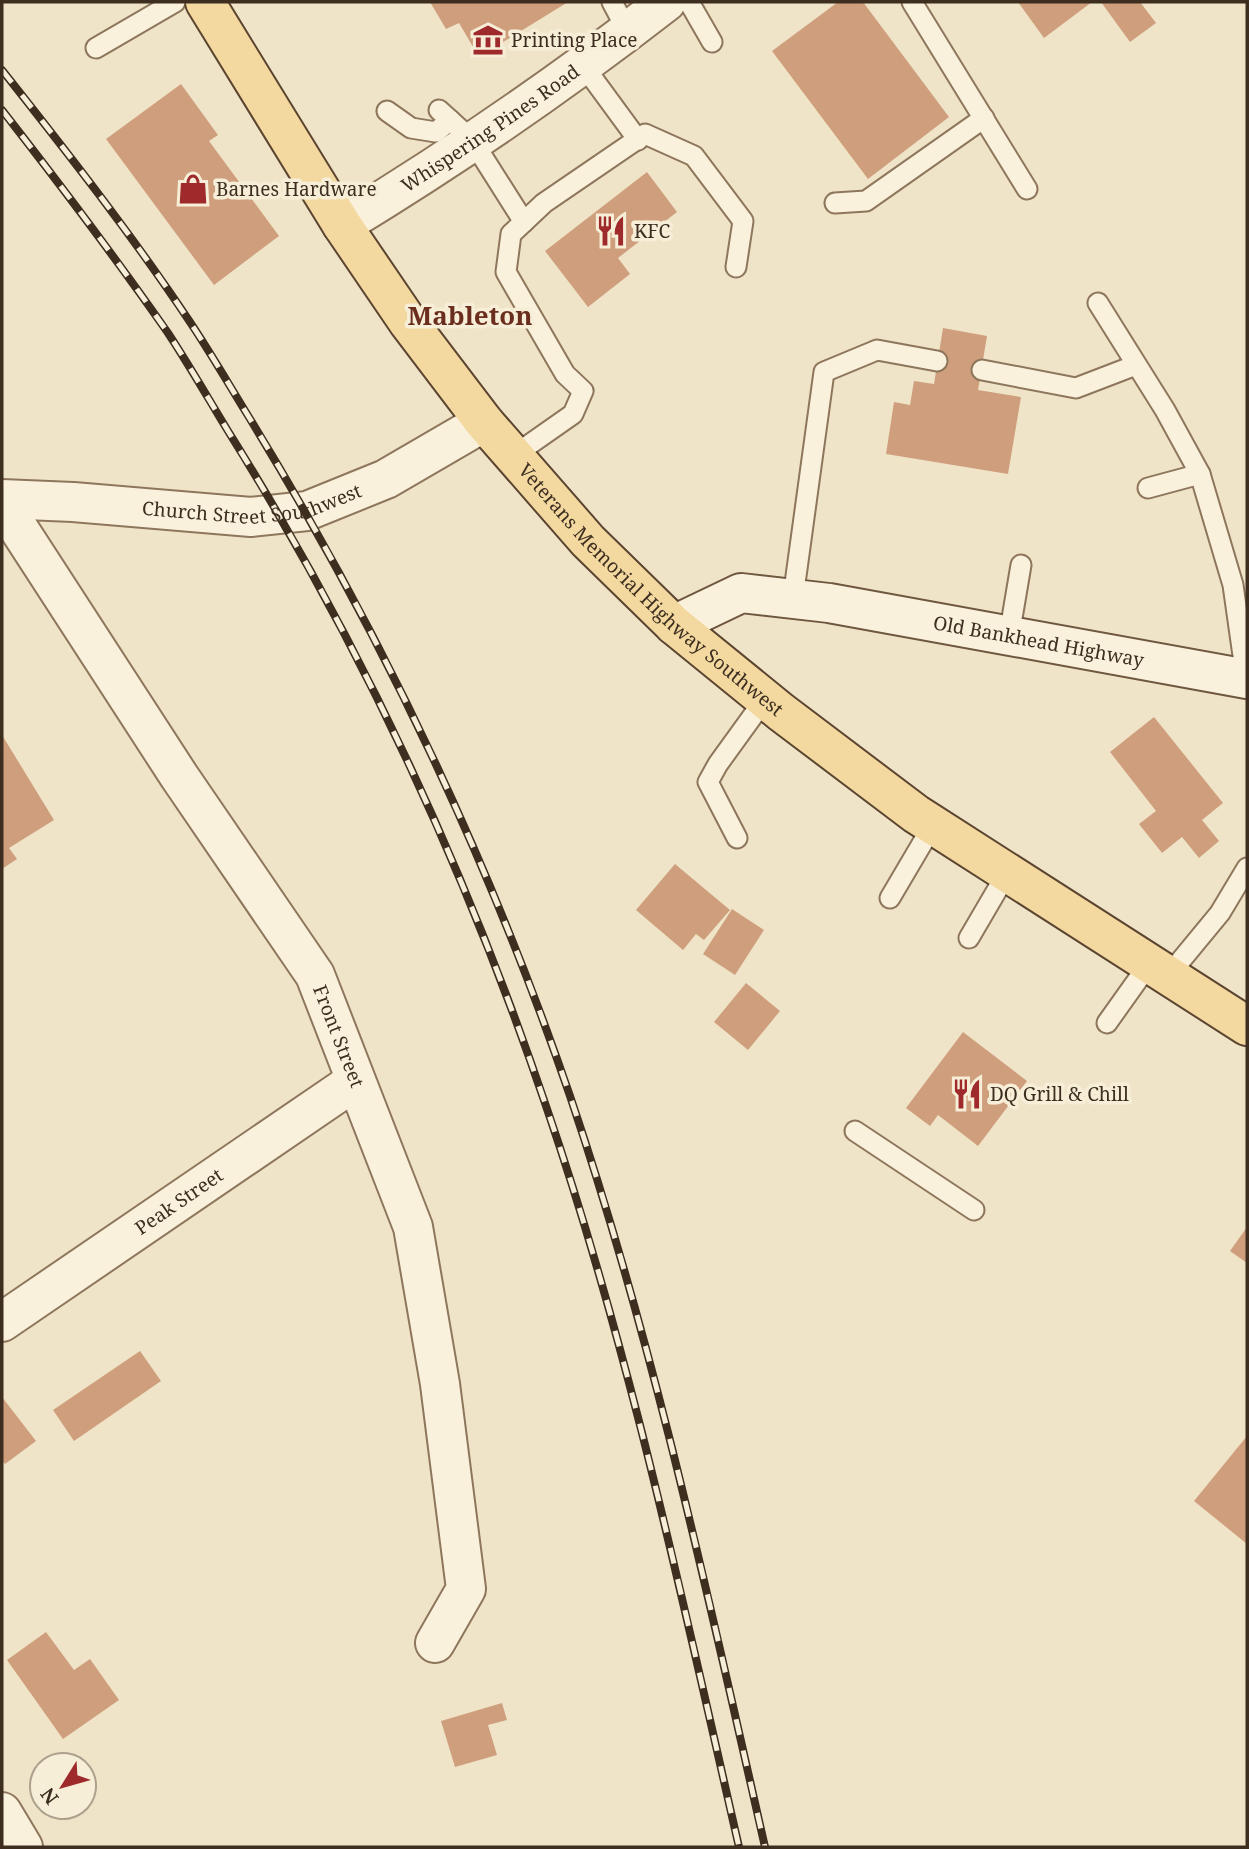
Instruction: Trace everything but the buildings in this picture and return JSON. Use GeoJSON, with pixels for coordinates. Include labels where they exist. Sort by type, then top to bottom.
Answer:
{"type":"FeatureCollection","features":[{"type":"Feature","properties":{"kind":"main road","name":"Veterans Memorial Highway Southwest"},"geometry":{"type":"LineString","coordinates":[[205,2],[342,225],[408,322],[484,422],[588,541],[674,625],[765,699],[933,825],[1247,1026]]}},
{"type":"Feature","properties":{"kind":"street","name":"Whispering Pines Road"},"geometry":{"type":"LineString","coordinates":[[342,225],[403,188],[454,123],[583,65],[620,17],[666,2]]}},
{"type":"Feature","properties":{"kind":"street","name":"Church Street Southwest"},"geometry":{"type":"LineString","coordinates":[[2,501],[73,502],[251,517],[307,511],[386,479],[484,422]]}},
{"type":"Feature","properties":{"kind":"street","name":"Front Street"},"geometry":{"type":"LineString","coordinates":[[2,501],[179,776],[315,975],[413,1227],[440,1384],[466,1589],[435,1643]]}},
{"type":"Feature","properties":{"kind":"street","name":"Old Bankhead Highway"},"geometry":{"type":"LineString","coordinates":[[674,625],[741,593],[811,600],[1247,681]]}},
{"type":"Feature","properties":{"kind":"street","name":"Peak Street"},"geometry":{"type":"LineString","coordinates":[[2,1322],[355,1081]]}},
{"type":"Feature","properties":{"kind":"street"},"geometry":{"type":"LineString","coordinates":[[2,1812],[23,1847]]}},
{"type":"Feature","properties":{"kind":"lane"},"geometry":{"type":"LineString","coordinates":[[96,48],[175,2]]}},
{"type":"Feature","properties":{"kind":"lane"},"geometry":{"type":"LineString","coordinates":[[689,2],[712,42]]}},
{"type":"Feature","properties":{"kind":"lane"},"geometry":{"type":"LineString","coordinates":[[912,2],[1027,189]]}},
{"type":"Feature","properties":{"kind":"lane"},"geometry":{"type":"LineString","coordinates":[[583,65],[638,140]]}},
{"type":"Feature","properties":{"kind":"lane"},"geometry":{"type":"LineString","coordinates":[[387,111],[411,128],[436,132],[454,123],[524,222]]}},
{"type":"Feature","properties":{"kind":"lane"},"geometry":{"type":"LineString","coordinates":[[835,203],[866,201],[984,118]]}},
{"type":"Feature","properties":{"kind":"lane"},"geometry":{"type":"LineString","coordinates":[[513,456],[573,414],[583,390],[565,374],[506,272],[511,234],[544,203],[645,134],[694,156],[743,221],[736,267]]}},
{"type":"Feature","properties":{"kind":"lane"},"geometry":{"type":"LineString","coordinates":[[1098,303],[1200,474],[1233,585],[1247,681]]}},
{"type":"Feature","properties":{"kind":"lane"},"geometry":{"type":"LineString","coordinates":[[811,600],[824,372],[877,350],[937,361]]}},
{"type":"Feature","properties":{"kind":"lane"},"geometry":{"type":"LineString","coordinates":[[982,369],[1076,388],[1136,365]]}},
{"type":"Feature","properties":{"kind":"lane"},"geometry":{"type":"LineString","coordinates":[[1148,488],[1200,474]]}},
{"type":"Feature","properties":{"kind":"lane"},"geometry":{"type":"LineString","coordinates":[[1009,636],[1021,565]]}},
{"type":"Feature","properties":{"kind":"lane"},"geometry":{"type":"LineString","coordinates":[[737,838],[708,782],[765,699]]}},
{"type":"Feature","properties":{"kind":"lane"},"geometry":{"type":"LineString","coordinates":[[890,898],[933,825]]}},
{"type":"Feature","properties":{"kind":"lane"},"geometry":{"type":"LineString","coordinates":[[1107,1023],[1220,913],[1247,869]]}},
{"type":"Feature","properties":{"kind":"lane"},"geometry":{"type":"LineString","coordinates":[[969,938],[1007,873]]}},
{"type":"Feature","properties":{"kind":"lane"},"geometry":{"type":"LineString","coordinates":[[855,1131],[974,1210]]}},
{"type":"Feature","properties":{"kind":"railway"},"geometry":{"type":"LineString","coordinates":[[2,70],[122,226],[219,368],[342,578],[386,661],[467,832],[538,1007],[600,1188],[677,1469],[765,1847]]}},
{"type":"Feature","properties":{"kind":"railway"},"geometry":{"type":"LineString","coordinates":[[2,110],[168,333],[276,511],[366,675],[445,844],[515,1018],[576,1197],[603,1289],[629,1381],[675,1567],[739,1847]]}},
{"type":"Feature","properties":{"kind":"place","name":"Printing Place"},"geometry":{"type":"Point","coordinates":[488,40]}},
{"type":"Feature","properties":{"kind":"place","name":"Barnes Hardware"},"geometry":{"type":"Point","coordinates":[193,189]}},
{"type":"Feature","properties":{"kind":"place","name":"KFC"},"geometry":{"type":"Point","coordinates":[611,231]}},
{"type":"Feature","properties":{"kind":"place","name":"DQ Grill & Chill"},"geometry":{"type":"Point","coordinates":[967,1094]}},
{"type":"Feature","properties":{"kind":"district","name":"Mableton"},"geometry":{"type":"Point","coordinates":[470,316]}}]}
